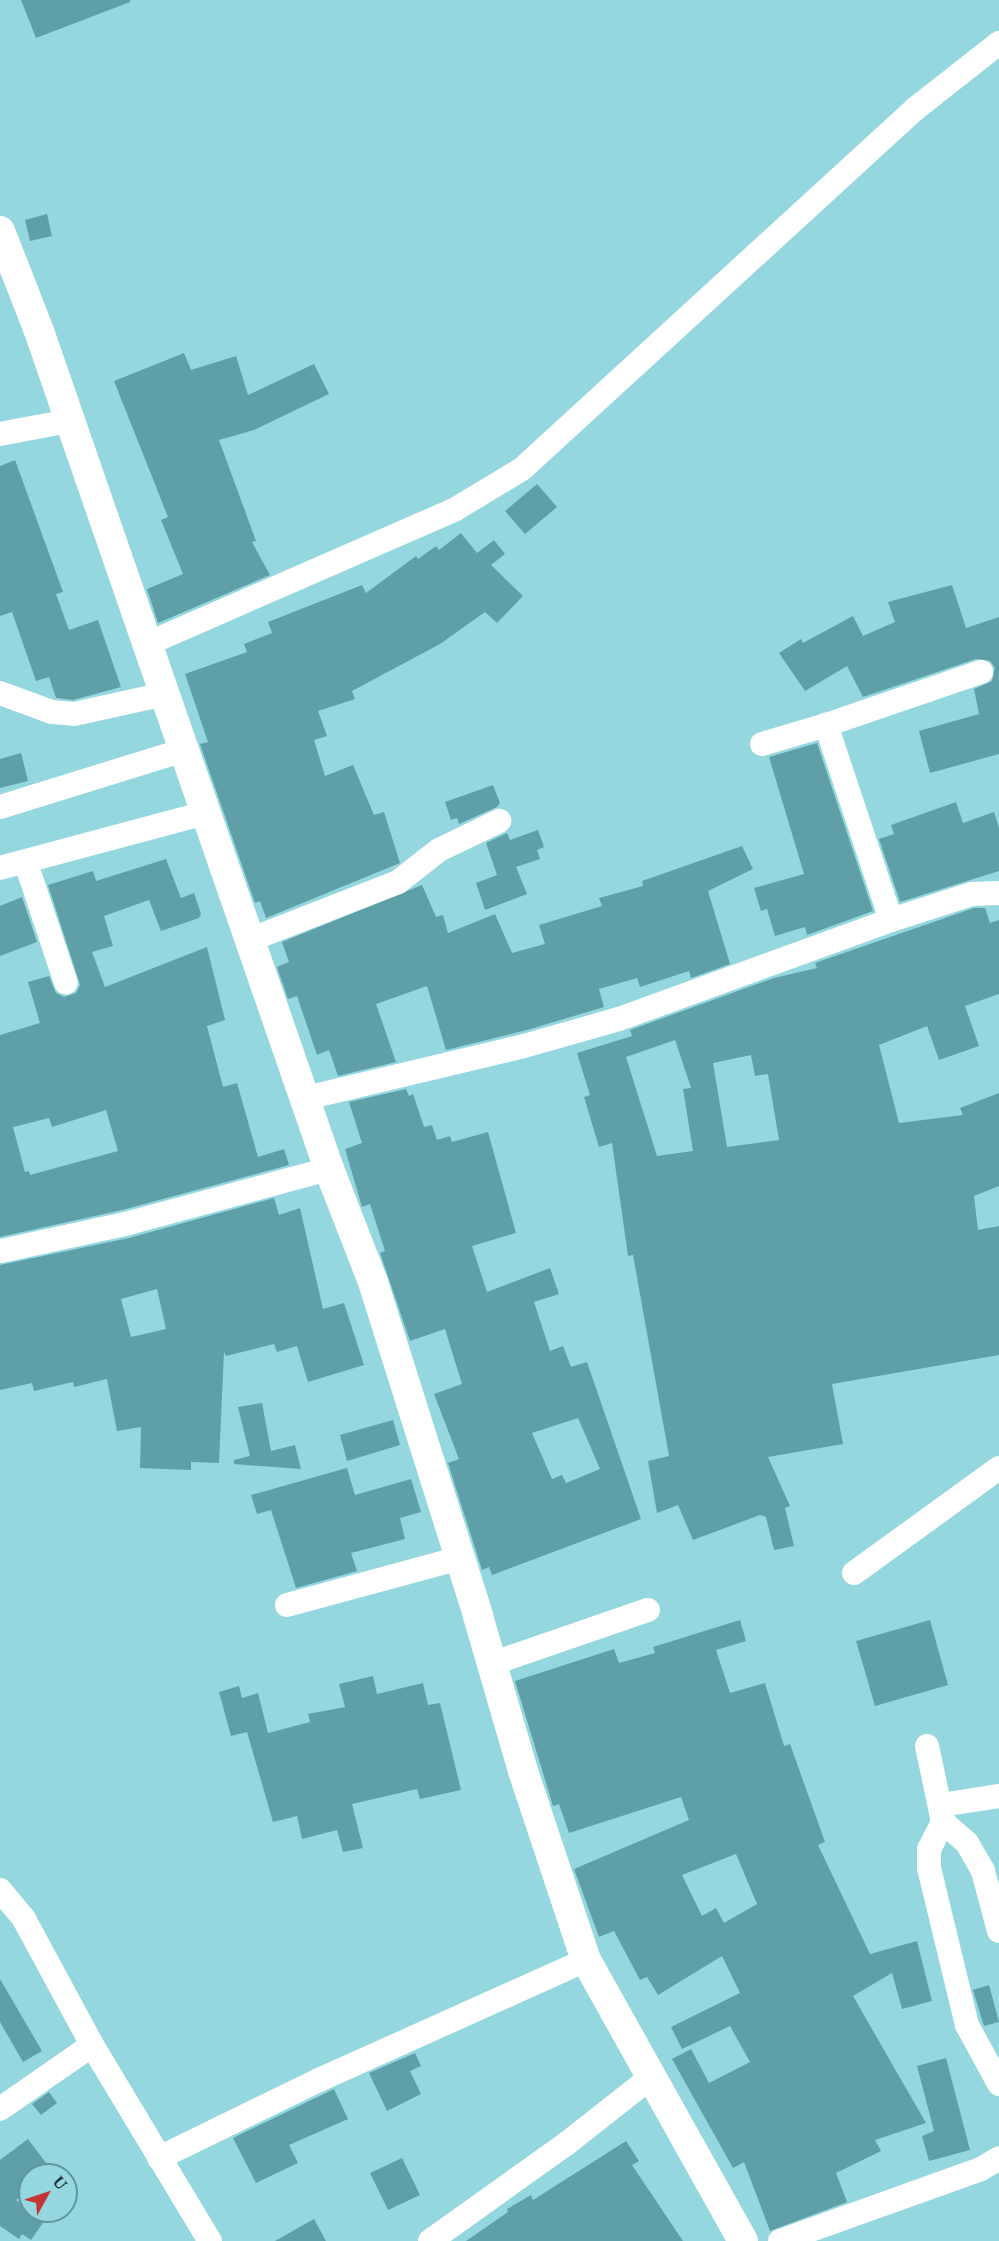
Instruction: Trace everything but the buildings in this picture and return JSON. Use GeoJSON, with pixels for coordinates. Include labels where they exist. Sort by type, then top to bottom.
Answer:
{"type":"FeatureCollection","features":[{"type":"Feature","properties":{"kind":"main road"},"geometry":{"type":"LineString","coordinates":[[2,245],[39,330],[206,813],[252,939],[329,1169],[373,1282],[491,1664],[586,1960],[743,2241]]}},
{"type":"Feature","properties":{"kind":"street"},"geometry":{"type":"LineString","coordinates":[[147,644],[454,510],[522,469],[915,109],[999,44]]}},
{"type":"Feature","properties":{"kind":"street"},"geometry":{"type":"LineString","coordinates":[[0,434],[69,421]]}},
{"type":"Feature","properties":{"kind":"street"},"geometry":{"type":"LineString","coordinates":[[762,744],[826,725],[981,672]]}},
{"type":"Feature","properties":{"kind":"street"},"geometry":{"type":"LineString","coordinates":[[0,693],[52,712],[74,714],[165,694]]}},
{"type":"Feature","properties":{"kind":"street"},"geometry":{"type":"LineString","coordinates":[[826,725],[891,920]]}},
{"type":"Feature","properties":{"kind":"street"},"geometry":{"type":"LineString","coordinates":[[0,807],[184,750]]}},
{"type":"Feature","properties":{"kind":"street"},"geometry":{"type":"LineString","coordinates":[[0,868],[206,813]]}},
{"type":"Feature","properties":{"kind":"street"},"geometry":{"type":"LineString","coordinates":[[252,939],[398,882],[439,849],[499,821]]}},
{"type":"Feature","properties":{"kind":"street"},"geometry":{"type":"LineString","coordinates":[[26,862],[66,984]]}},
{"type":"Feature","properties":{"kind":"street"},"geometry":{"type":"LineString","coordinates":[[306,1098],[524,1046],[619,1019],[891,920],[972,894],[999,893]]}},
{"type":"Feature","properties":{"kind":"street"},"geometry":{"type":"LineString","coordinates":[[1,1251],[124,1224],[329,1169]]}},
{"type":"Feature","properties":{"kind":"street"},"geometry":{"type":"LineString","coordinates":[[854,1573],[999,1468]]}},
{"type":"Feature","properties":{"kind":"street"},"geometry":{"type":"LineString","coordinates":[[287,1605],[460,1558]]}},
{"type":"Feature","properties":{"kind":"street"},"geometry":{"type":"LineString","coordinates":[[491,1664],[648,1610]]}},
{"type":"Feature","properties":{"kind":"street"},"geometry":{"type":"LineString","coordinates":[[927,1746],[942,1814],[967,1843],[983,1871],[998,1925]]}},
{"type":"Feature","properties":{"kind":"street"},"geometry":{"type":"LineString","coordinates":[[942,1814],[999,1796]]}},
{"type":"Feature","properties":{"kind":"street"},"geometry":{"type":"LineString","coordinates":[[942,1814],[929,1848],[929,1868],[967,2025],[999,2084]]}},
{"type":"Feature","properties":{"kind":"street"},"geometry":{"type":"LineString","coordinates":[[0,1890],[24,1919],[92,2045],[210,2241]]}},
{"type":"Feature","properties":{"kind":"street"},"geometry":{"type":"LineString","coordinates":[[159,2158],[318,2080],[586,1960]]}},
{"type":"Feature","properties":{"kind":"street"},"geometry":{"type":"LineString","coordinates":[[0,2109],[92,2045]]}},
{"type":"Feature","properties":{"kind":"street"},"geometry":{"type":"LineString","coordinates":[[430,2241],[539,2164],[650,2078]]}},
{"type":"Feature","properties":{"kind":"street"},"geometry":{"type":"LineString","coordinates":[[780,2241],[981,2169],[999,2158]]}}]}
